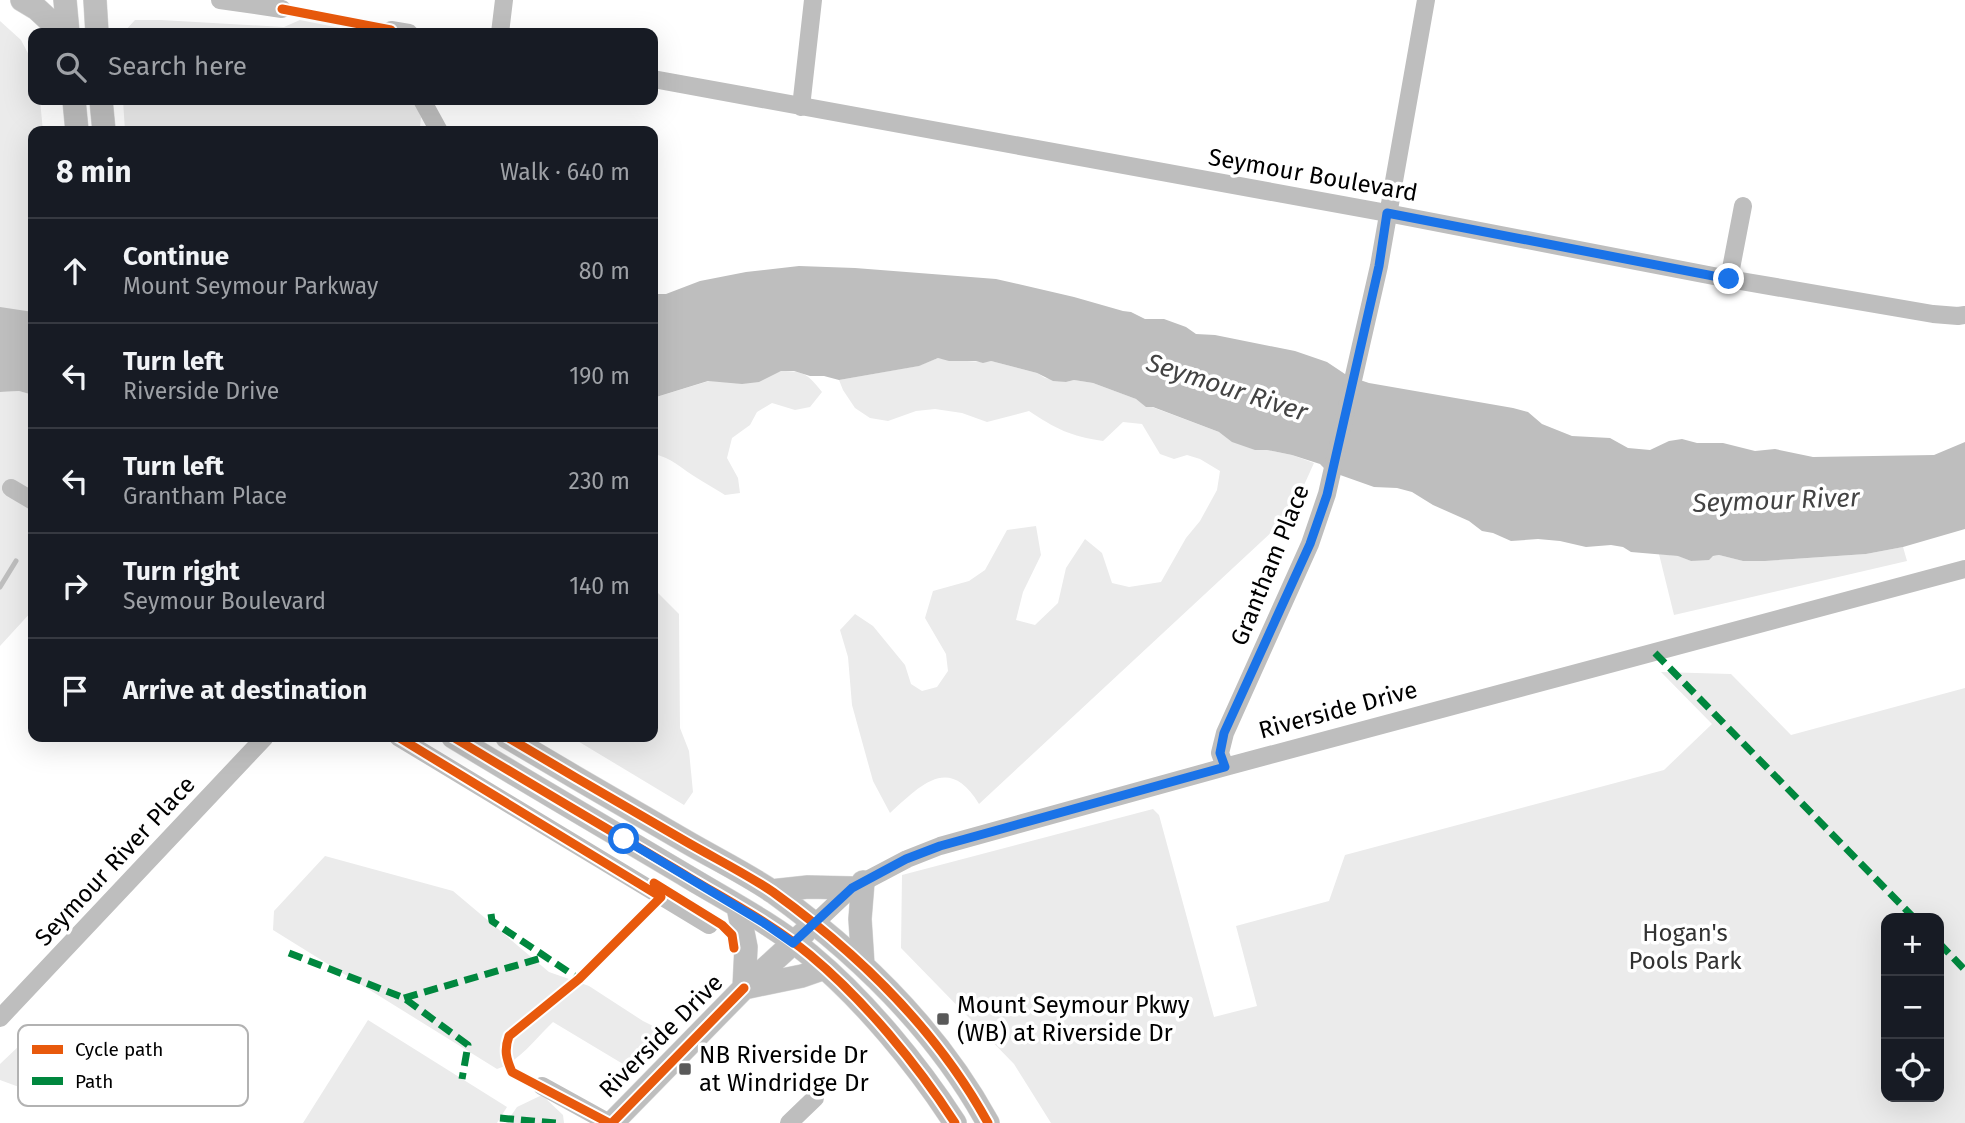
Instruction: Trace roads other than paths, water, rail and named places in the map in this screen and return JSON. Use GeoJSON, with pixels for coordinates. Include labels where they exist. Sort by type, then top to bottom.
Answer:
{"type":"FeatureCollection","features":[{"type":"Feature","properties":{"kind":"main road"},"geometry":{"type":"LineString","coordinates":[[22,0],[60,28]]}},
{"type":"Feature","properties":{"kind":"main road"},"geometry":{"type":"LineString","coordinates":[[65,0],[66,28]]}},
{"type":"Feature","properties":{"kind":"main road"},"geometry":{"type":"LineString","coordinates":[[95,0],[97,28]]}},
{"type":"Feature","properties":{"kind":"main road"},"geometry":{"type":"LineString","coordinates":[[74,105],[77,126]]}},
{"type":"Feature","properties":{"kind":"main road"},"geometry":{"type":"LineString","coordinates":[[101,105],[104,126]]}},
{"type":"Feature","properties":{"kind":"main road"},"geometry":{"type":"LineString","coordinates":[[461,742],[738,907],[793,943],[825,968],[901,1049],[955,1123]]}},
{"type":"Feature","properties":{"kind":"main road"},"geometry":{"type":"LineString","coordinates":[[516,742],[771,891],[814,924],[863,965],[922,1027],[954,1069],[988,1123]]}},
{"type":"Feature","properties":{"kind":"main road"},"geometry":{"type":"LineString","coordinates":[[771,891],[858,885],[863,965]]}},
{"type":"Feature","properties":{"kind":"main road"},"geometry":{"type":"LineString","coordinates":[[738,907],[746,947],[744,988],[825,968]]}},
{"type":"Feature","properties":{"kind":"main road","name":"Riverside Drive"},"geometry":{"type":"LineString","coordinates":[[610,1123],[744,988],[814,924]]}},
{"type":"Feature","properties":{"kind":"street"},"geometry":{"type":"LineString","coordinates":[[220,0],[282,9]]}},
{"type":"Feature","properties":{"kind":"street"},"geometry":{"type":"LineString","coordinates":[[501,28],[504,0]]}},
{"type":"Feature","properties":{"kind":"street"},"geometry":{"type":"LineString","coordinates":[[801,107],[813,0]]}},
{"type":"Feature","properties":{"kind":"street","name":"Grantham Place"},"geometry":{"type":"LineString","coordinates":[[1225,767],[1220,753],[1224,733],[1310,544],[1329,485],[1379,266],[1426,0]]}},
{"type":"Feature","properties":{"kind":"street","name":"Seymour Boulevard"},"geometry":{"type":"LineString","coordinates":[[658,80],[1387,213],[1729,279],[1933,314],[1965,315]]}},
{"type":"Feature","properties":{"kind":"street"},"geometry":{"type":"LineString","coordinates":[[425,105],[436,126]]}},
{"type":"Feature","properties":{"kind":"street"},"geometry":{"type":"LineString","coordinates":[[1729,279],[1743,206]]}},
{"type":"Feature","properties":{"kind":"street"},"geometry":{"type":"LineString","coordinates":[[10,488],[28,499]]}},
{"type":"Feature","properties":{"kind":"street","name":"Riverside Drive"},"geometry":{"type":"LineString","coordinates":[[814,924],[858,885],[906,859],[940,846],[1965,569]]}},
{"type":"Feature","properties":{"kind":"street","name":"Seymour River Place"},"geometry":{"type":"LineString","coordinates":[[0,1018],[260,742]]}},
{"type":"Feature","properties":{"kind":"street"},"geometry":{"type":"LineString","coordinates":[[406,742],[709,925]]}},
{"type":"Feature","properties":{"kind":"street"},"geometry":{"type":"LineString","coordinates":[[541,1086],[610,1123]]}},
{"type":"Feature","properties":{"kind":"street"},"geometry":{"type":"LineString","coordinates":[[789,1123],[815,1098]]}},
{"type":"Feature","properties":{"kind":"water","name":"Seymour River"},"geometry":{"type":"Polygon","coordinates":[[[799,266],[996,279],[1131,312],[1145,319],[1164,319],[1196,334],[1215,335],[1295,351],[1327,362],[1348,376],[1369,383],[1528,412],[1542,424],[1572,436],[1610,438],[1628,448],[1650,450],[1669,441],[1682,439],[1697,443],[1723,443],[1755,451],[1775,449],[1813,457],[1934,455],[1965,442],[1965,529],[1903,547],[1866,554],[1765,561],[1743,561],[1719,555],[1709,560],[1691,561],[1678,556],[1631,552],[1611,545],[1586,547],[1538,539],[1511,541],[1482,531],[1469,521],[1412,492],[1374,487],[1292,455],[1255,450],[1232,442],[1219,432],[1153,407],[1146,407],[1136,399],[1093,383],[1053,381],[1037,373],[991,361],[983,363],[938,358],[919,366],[839,380],[781,371],[759,382],[742,384],[708,381],[658,396],[658,294],[666,294],[700,281],[799,266]]]}},
{"type":"Feature","properties":{"kind":"water"},"geometry":{"type":"Polygon","coordinates":[[[0,307],[28,311],[28,394],[0,392],[0,307]]]}},
{"type":"Feature","properties":{"kind":"waterway"},"geometry":{"type":"LineString","coordinates":[[0,587],[16,561]]}},
{"type":"Feature","properties":{"kind":"place","name":"Mount Seymour Pkwy (WB) at Riverside Dr"},"geometry":{"type":"Point","coordinates":[943,1019]}},
{"type":"Feature","properties":{"kind":"place","name":"NB Riverside Dr at Windridge Dr"},"geometry":{"type":"Point","coordinates":[685,1069]}},
{"type":"Feature","properties":{"kind":"park label","name":"Hogan's Pools Park"},"geometry":{"type":"Point","coordinates":[1685,947]}}]}
